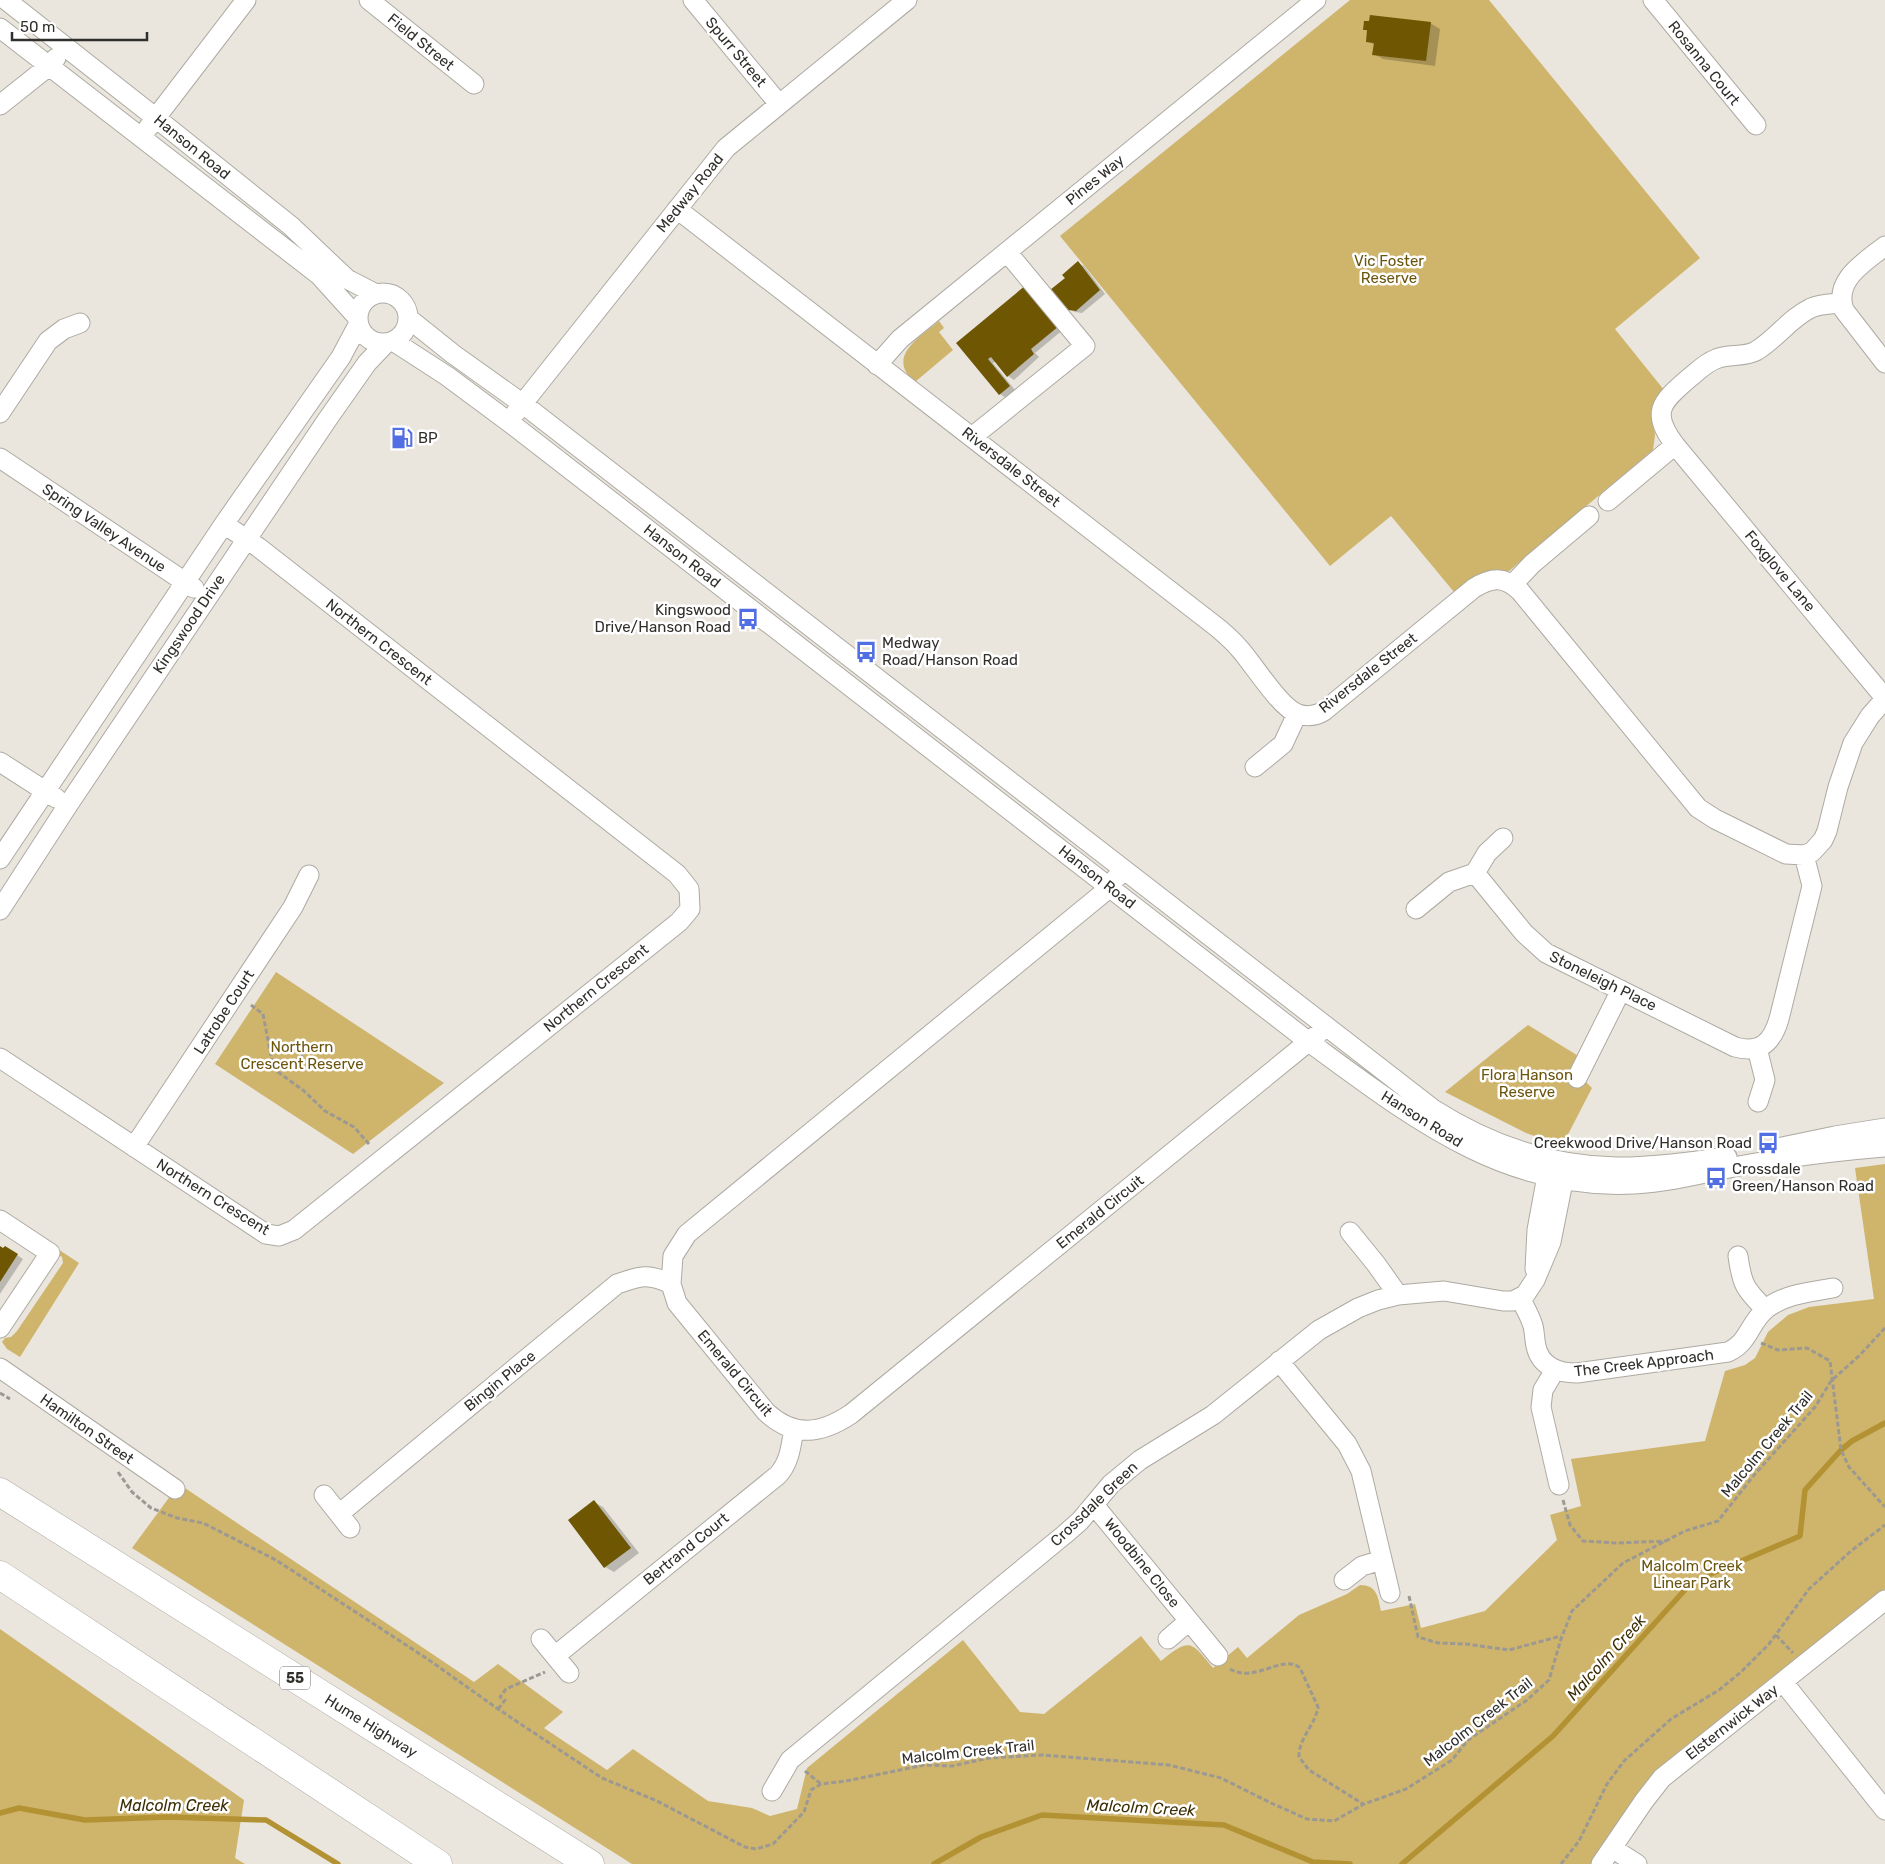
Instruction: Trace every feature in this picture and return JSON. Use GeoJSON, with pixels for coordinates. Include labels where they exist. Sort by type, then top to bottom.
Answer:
{"type":"FeatureCollection","features":[{"type":"Feature","properties":{"kind":"highway","name":"Hume Highway"},"geometry":{"type":"LineString","coordinates":[[0,1492],[590,1864]]}},
{"type":"Feature","properties":{"kind":"highway"},"geometry":{"type":"LineString","coordinates":[[0,1575],[438,1864]]}},
{"type":"Feature","properties":{"kind":"street","name":"Hanson Road"},"geometry":{"type":"LineString","coordinates":[[6,0],[291,226],[347,279],[376,294]]}},
{"type":"Feature","properties":{"kind":"street"},"geometry":{"type":"LineString","coordinates":[[141,137],[246,0]]}},
{"type":"Feature","properties":{"kind":"street","name":"Field Street"},"geometry":{"type":"LineString","coordinates":[[369,0],[474,84]]}},
{"type":"Feature","properties":{"kind":"street","name":"Spurr Street"},"geometry":{"type":"LineString","coordinates":[[693,0],[779,104]]}},
{"type":"Feature","properties":{"kind":"street","name":"Medway Road"},"geometry":{"type":"LineString","coordinates":[[509,422],[726,148],[907,0]]}},
{"type":"Feature","properties":{"kind":"street","name":"Pines Way"},"geometry":{"type":"LineString","coordinates":[[877,365],[900,339],[1316,0]]}},
{"type":"Feature","properties":{"kind":"street","name":"Rosanna Court"},"geometry":{"type":"LineString","coordinates":[[1653,0],[1756,125]]}},
{"type":"Feature","properties":{"kind":"street","name":"Hanson Road"},"geometry":{"type":"LineString","coordinates":[[0,28],[319,275],[358,321]]}},
{"type":"Feature","properties":{"kind":"street"},"geometry":{"type":"LineString","coordinates":[[0,105],[49,66],[66,47]]}},
{"type":"Feature","properties":{"kind":"street","name":"Riversdale Street"},"geometry":{"type":"LineString","coordinates":[[677,208],[1218,628],[1238,647],[1282,702],[1297,714],[1307,716],[1324,711],[1483,582],[1498,579],[1513,584]]}},
{"type":"Feature","properties":{"kind":"street"},"geometry":{"type":"LineString","coordinates":[[1885,246],[1855,270],[1845,282],[1841,292],[1841,304],[1850,320],[1885,363]]}},
{"type":"Feature","properties":{"kind":"street"},"geometry":{"type":"LineString","coordinates":[[972,437],[1085,346],[1007,252]]}},
{"type":"Feature","properties":{"kind":"street"},"geometry":{"type":"LineString","coordinates":[[384,293],[398,298],[404,303],[408,318],[404,332],[389,342],[372,341],[366,337],[358,321],[363,302],[376,294],[384,293]]}},
{"type":"Feature","properties":{"kind":"street","name":"Foxglove Lane"},"geometry":{"type":"LineString","coordinates":[[1841,304],[1820,305],[1811,308],[1752,353],[1717,358],[1671,393],[1662,406],[1661,422],[1676,445],[1885,699]]}},
{"type":"Feature","properties":{"kind":"street","name":"Hanson Road"},"geometry":{"type":"LineString","coordinates":[[408,318],[453,354],[523,404],[1433,1109],[1456,1124],[1557,1169],[1601,1184],[1634,1184],[1663,1181],[1775,1160],[1885,1147]]}},
{"type":"Feature","properties":{"kind":"street","name":"Kingswood Drive"},"geometry":{"type":"LineString","coordinates":[[0,859],[224,524],[341,357],[358,321]]}},
{"type":"Feature","properties":{"kind":"street"},"geometry":{"type":"LineString","coordinates":[[0,414],[48,341],[64,329],[80,322]]}},
{"type":"Feature","properties":{"kind":"street","name":"Hanson Road"},"geometry":{"type":"LineString","coordinates":[[389,342],[447,376],[509,422],[1309,1042],[1380,1094],[1449,1137],[1507,1165],[1557,1169],[1698,1161],[1743,1155],[1885,1128]]}},
{"type":"Feature","properties":{"kind":"street","name":"Kingswood Drive"},"geometry":{"type":"LineString","coordinates":[[0,910],[68,805],[326,420],[367,363],[389,342]]}},
{"type":"Feature","properties":{"kind":"street"},"geometry":{"type":"LineString","coordinates":[[306,405],[326,420]]}},
{"type":"Feature","properties":{"kind":"street"},"geometry":{"type":"LineString","coordinates":[[1608,501],[1676,445]]}},
{"type":"Feature","properties":{"kind":"street","name":"Spring Valley Avenue"},"geometry":{"type":"LineString","coordinates":[[0,458],[207,597]]}},
{"type":"Feature","properties":{"kind":"street"},"geometry":{"type":"LineString","coordinates":[[1589,516],[1532,564],[1513,584],[1698,808],[1715,819],[1786,854],[1804,856],[1812,852],[1823,840],[1853,743],[1870,716],[1885,699]]}},
{"type":"Feature","properties":{"kind":"street","name":"Northern Crescent"},"geometry":{"type":"LineString","coordinates":[[0,1058],[266,1234],[279,1236],[294,1230],[679,922],[690,909],[689,889],[677,874],[247,539],[224,524]]}},
{"type":"Feature","properties":{"kind":"street"},"geometry":{"type":"LineString","coordinates":[[1255,767],[1283,744],[1297,714]]}},
{"type":"Feature","properties":{"kind":"street"},"geometry":{"type":"LineString","coordinates":[[0,762],[68,805]]}},
{"type":"Feature","properties":{"kind":"street"},"geometry":{"type":"LineString","coordinates":[[1416,909],[1449,882],[1475,873],[1487,853],[1502,838]]}},
{"type":"Feature","properties":{"kind":"street"},"geometry":{"type":"LineString","coordinates":[[1758,1102],[1765,1080],[1757,1048],[1774,1034],[1778,1024],[1810,896],[1811,878],[1804,856]]}},
{"type":"Feature","properties":{"kind":"street","name":"Emerald Circuit"},"geometry":{"type":"LineString","coordinates":[[1124,869],[1109,887],[687,1234],[673,1256],[671,1284],[677,1304],[766,1412],[781,1424],[794,1429],[824,1429],[851,1414],[1309,1042],[1326,1026]]}},
{"type":"Feature","properties":{"kind":"street","name":"Stoneleigh Place"},"geometry":{"type":"LineString","coordinates":[[1475,873],[1524,933],[1546,954],[1735,1046],[1752,1050],[1757,1048]]}},
{"type":"Feature","properties":{"kind":"street","name":"Latrobe Court"},"geometry":{"type":"LineString","coordinates":[[134,1147],[293,906],[309,875]]}},
{"type":"Feature","properties":{"kind":"street"},"geometry":{"type":"LineString","coordinates":[[1577,1078],[1621,990]]}},
{"type":"Feature","properties":{"kind":"street"},"geometry":{"type":"LineString","coordinates":[[1520,1298],[1530,1290],[1535,1280],[1537,1230],[1557,1169]]}},
{"type":"Feature","properties":{"kind":"street"},"geometry":{"type":"LineString","coordinates":[[0,1220],[50,1253],[0,1328]]}},
{"type":"Feature","properties":{"kind":"street"},"geometry":{"type":"LineString","coordinates":[[1350,1232],[1398,1295]]}},
{"type":"Feature","properties":{"kind":"street"},"geometry":{"type":"LineString","coordinates":[[1738,1256],[1742,1280],[1746,1289],[1765,1309]]}},
{"type":"Feature","properties":{"kind":"street","name":"Bingin Place"},"geometry":{"type":"LineString","coordinates":[[339,1514],[617,1284],[638,1277],[656,1277],[671,1284]]}},
{"type":"Feature","properties":{"kind":"street","name":"The Creek Approach"},"geometry":{"type":"LineString","coordinates":[[1520,1298],[1532,1322],[1539,1355],[1555,1370],[1564,1373],[1577,1373],[1728,1352],[1741,1345],[1756,1319],[1765,1309],[1780,1300],[1833,1288]]}},
{"type":"Feature","properties":{"kind":"street","name":"Crossdale Green"},"geometry":{"type":"LineString","coordinates":[[772,1791],[790,1760],[1064,1535],[1094,1505],[1111,1484],[1140,1460],[1213,1415],[1280,1361],[1336,1320],[1364,1305],[1398,1295],[1444,1291],[1503,1301],[1513,1301],[1520,1298]]}},
{"type":"Feature","properties":{"kind":"street"},"geometry":{"type":"LineString","coordinates":[[1280,1361],[1347,1444],[1356,1460],[1361,1471],[1390,1593]]}},
{"type":"Feature","properties":{"kind":"street","name":"Hamilton Street"},"geometry":{"type":"LineString","coordinates":[[0,1368],[175,1489]]}},
{"type":"Feature","properties":{"kind":"street"},"geometry":{"type":"LineString","coordinates":[[1555,1370],[1543,1390],[1541,1408],[1559,1485]]}},
{"type":"Feature","properties":{"kind":"street","name":"Bertrand Court"},"geometry":{"type":"LineString","coordinates":[[551,1664],[778,1475],[784,1468],[788,1458],[794,1429]]}},
{"type":"Feature","properties":{"kind":"street"},"geometry":{"type":"LineString","coordinates":[[324,1495],[350,1528]]}},
{"type":"Feature","properties":{"kind":"street","name":"Woodbine Close"},"geometry":{"type":"LineString","coordinates":[[1094,1505],[1218,1656]]}},
{"type":"Feature","properties":{"kind":"street"},"geometry":{"type":"LineString","coordinates":[[1344,1580],[1362,1566],[1382,1560]]}},
{"type":"Feature","properties":{"kind":"street","name":"Elsternwick Way"},"geometry":{"type":"LineString","coordinates":[[1601,1864],[1662,1778],[1885,1600]]}},
{"type":"Feature","properties":{"kind":"street","name":"Woodbine Close"},"geometry":{"type":"LineString","coordinates":[[1168,1639],[1189,1621]]}},
{"type":"Feature","properties":{"kind":"street"},"geometry":{"type":"LineString","coordinates":[[541,1639],[551,1664],[569,1673]]}},
{"type":"Feature","properties":{"kind":"street"},"geometry":{"type":"LineString","coordinates":[[1783,1682],[1885,1810]]}},
{"type":"Feature","properties":{"kind":"street"},"geometry":{"type":"LineString","coordinates":[[1612,1848],[1637,1864]]}},
{"type":"Feature","properties":{"kind":"path"},"geometry":{"type":"LineString","coordinates":[[251,1005],[263,1014],[272,1061],[281,1076],[304,1091],[324,1111],[354,1127],[369,1144]]}},
{"type":"Feature","properties":{"kind":"path"},"geometry":{"type":"LineString","coordinates":[[272,1061],[296,1061],[307,1049]]}},
{"type":"Feature","properties":{"kind":"path","name":"Malcolm Creek Trail"},"geometry":{"type":"LineString","coordinates":[[498,1709],[602,1778],[657,1801],[746,1847],[756,1849],[773,1844],[804,1812],[811,1790],[821,1784],[846,1781],[924,1765],[952,1766],[990,1758],[1042,1755],[1169,1765],[1221,1778],[1271,1804],[1307,1819],[1334,1821],[1364,1804],[1406,1789],[1452,1760],[1468,1740],[1528,1700],[1549,1680],[1562,1636],[1572,1611],[1623,1563],[1685,1532],[1718,1521],[1756,1474],[1815,1407],[1831,1381],[1860,1355],[1885,1328]]}},
{"type":"Feature","properties":{"kind":"path"},"geometry":{"type":"LineString","coordinates":[[1747,1336],[1778,1350],[1807,1348],[1830,1361],[1840,1443],[1845,1459],[1849,1468],[1885,1507]]}},
{"type":"Feature","properties":{"kind":"path"},"geometry":{"type":"LineString","coordinates":[[1559,1485],[1570,1525],[1583,1540],[1616,1543],[1667,1541]]}},
{"type":"Feature","properties":{"kind":"path"},"geometry":{"type":"LineString","coordinates":[[1561,1864],[1579,1841],[1607,1784],[1624,1761],[1670,1719],[1731,1681],[1756,1658],[1776,1635],[1809,1589],[1851,1551],[1885,1526]]}},
{"type":"Feature","properties":{"kind":"path"},"geometry":{"type":"LineString","coordinates":[[236,1539],[276,1560],[366,1618],[498,1709],[505,1700],[500,1697],[506,1689],[551,1664]]}},
{"type":"Feature","properties":{"kind":"path"},"geometry":{"type":"LineString","coordinates":[[1390,1593],[1407,1588],[1418,1637],[1438,1643],[1466,1644],[1509,1650],[1562,1636]]}},
{"type":"Feature","properties":{"kind":"path"},"geometry":{"type":"LineString","coordinates":[[1776,1635],[1804,1664]]}},
{"type":"Feature","properties":{"kind":"path"},"geometry":{"type":"LineString","coordinates":[[1218,1656],[1227,1667],[1236,1672],[1246,1674],[1284,1664],[1296,1665],[1300,1668],[1318,1707],[1314,1720],[1300,1747],[1299,1757],[1309,1770],[1364,1804]]}},
{"type":"Feature","properties":{"kind":"green space","name":"Vic Foster Reserve"},"geometry":{"type":"Polygon","coordinates":[[[1350,0],[1489,0],[1700,258],[1615,329],[1664,390],[1652,415],[1655,435],[1653,450],[1509,571],[1484,573],[1468,581],[1454,592],[1391,516],[1330,566],[1060,236],[1350,0]]]}},
{"type":"Feature","properties":{"kind":"green space"},"geometry":{"type":"Polygon","coordinates":[[[939,321],[944,328],[939,332],[953,350],[915,382],[907,373],[903,364],[904,356],[915,341],[939,321]]]}},
{"type":"Feature","properties":{"kind":"green space","name":"Northern Crescent Reserve"},"geometry":{"type":"Polygon","coordinates":[[[276,972],[444,1083],[353,1154],[215,1064],[276,972]]]}},
{"type":"Feature","properties":{"kind":"green space","name":"Flora Hanson Reserve"},"geometry":{"type":"Polygon","coordinates":[[[1528,1025],[1580,1057],[1585,1081],[1592,1088],[1562,1146],[1526,1133],[1445,1092],[1528,1025]]]}},
{"type":"Feature","properties":{"kind":"green space","name":"Malcolm Creek Linear Park"},"geometry":{"type":"Polygon","coordinates":[[[1885,1164],[1885,1589],[1659,1768],[1641,1790],[1591,1864],[632,1864],[132,1548],[179,1484],[474,1682],[498,1664],[563,1712],[544,1728],[607,1770],[633,1749],[708,1801],[752,1808],[770,1816],[797,1809],[807,1768],[963,1640],[1020,1712],[1044,1714],[1141,1636],[1161,1661],[1178,1648],[1190,1645],[1200,1652],[1213,1668],[1238,1647],[1247,1658],[1299,1615],[1347,1594],[1360,1585],[1370,1587],[1376,1593],[1381,1611],[1415,1604],[1421,1628],[1485,1611],[1557,1540],[1550,1515],[1581,1506],[1571,1459],[1705,1441],[1725,1371],[1745,1365],[1755,1358],[1768,1332],[1788,1315],[1809,1307],[1874,1299],[1855,1168],[1885,1164]]]}},
{"type":"Feature","properties":{"kind":"green space"},"geometry":{"type":"Polygon","coordinates":[[[44,1240],[79,1263],[20,1357],[7,1349],[2,1342],[17,1331],[63,1263],[62,1257],[49,1247],[44,1240]]]}},
{"type":"Feature","properties":{"kind":"green space"},"geometry":{"type":"Polygon","coordinates":[[[0,1629],[244,1800],[235,1858],[245,1864],[0,1864],[0,1629]]]}},
{"type":"Feature","properties":{"kind":"building"},"geometry":{"type":"Polygon","coordinates":[[[1370,15],[1431,22],[1426,61],[1372,55],[1374,43],[1366,42],[1367,30],[1363,30],[1364,21],[1369,21],[1370,15]]]}},
{"type":"Feature","properties":{"kind":"building"},"geometry":{"type":"Polygon","coordinates":[[[1078,261],[1100,290],[1076,311],[1068,310],[1050,290],[1065,278],[1062,275],[1078,261]]]}},
{"type":"Feature","properties":{"kind":"building"},"geometry":{"type":"Polygon","coordinates":[[[1026,285],[1059,326],[1031,349],[1034,354],[1007,377],[991,357],[988,359],[1010,386],[999,395],[956,343],[1026,285]]]}},
{"type":"Feature","properties":{"kind":"building"},"geometry":{"type":"Polygon","coordinates":[[[0,1246],[3,1248],[5,1246],[18,1254],[0,1282],[0,1246]]]}},
{"type":"Feature","properties":{"kind":"building"},"geometry":{"type":"Polygon","coordinates":[[[594,1500],[631,1548],[604,1568],[568,1520],[594,1500]]]}},
{"type":"Feature","properties":{"kind":"waterway","name":"Malcolm Creek"},"geometry":{"type":"LineString","coordinates":[[1402,1864],[1553,1736],[1692,1582],[1800,1536],[1805,1490],[1841,1450],[1852,1441],[1885,1423]]}},
{"type":"Feature","properties":{"kind":"waterway","name":"Malcolm Creek"},"geometry":{"type":"LineString","coordinates":[[0,1813],[19,1808],[85,1820],[168,1817],[266,1820],[338,1864]]}},
{"type":"Feature","properties":{"kind":"waterway","name":"Malcolm Creek"},"geometry":{"type":"LineString","coordinates":[[934,1864],[981,1837],[1042,1815],[1224,1825],[1313,1862],[1350,1864]]}},
{"type":"Feature","properties":{"kind":"place","name":"BP"},"geometry":{"type":"Point","coordinates":[402,438]}},
{"type":"Feature","properties":{"kind":"place","name":"Kingswood Drive/Hanson Road"},"geometry":{"type":"Point","coordinates":[748,619]}},
{"type":"Feature","properties":{"kind":"place","name":"Medway Road/Hanson Road"},"geometry":{"type":"Point","coordinates":[866,652]}},
{"type":"Feature","properties":{"kind":"place","name":"Creekwood Drive/Hanson Road"},"geometry":{"type":"Point","coordinates":[1768,1143]}},
{"type":"Feature","properties":{"kind":"place","name":"Crossdale Green/Hanson Road"},"geometry":{"type":"Point","coordinates":[1716,1178]}}]}
